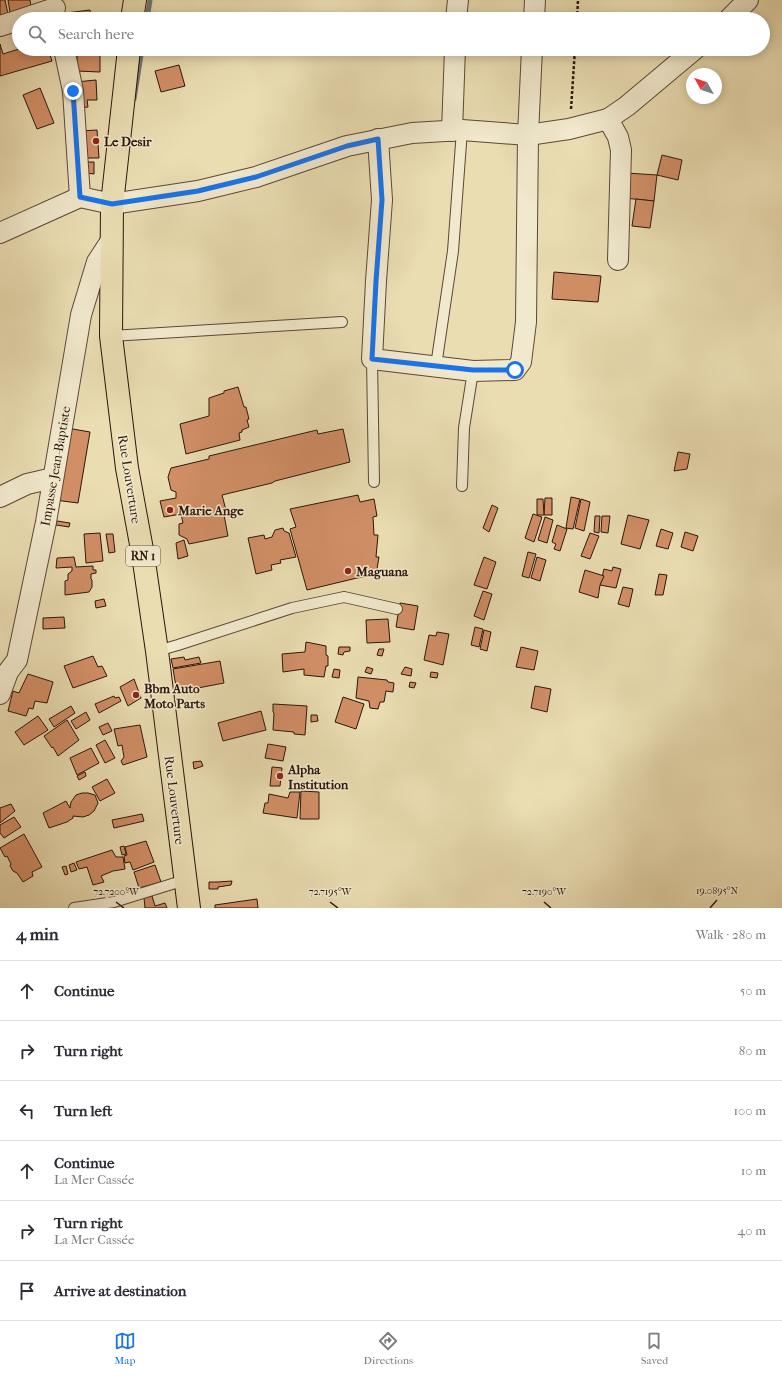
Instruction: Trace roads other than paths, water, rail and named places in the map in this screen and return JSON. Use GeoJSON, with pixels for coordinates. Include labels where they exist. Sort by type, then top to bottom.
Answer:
{"type":"FeatureCollection","features":[{"type":"Feature","properties":{"kind":"main road"},"geometry":{"type":"LineString","coordinates":[[133,12],[135,0]]}},
{"type":"Feature","properties":{"kind":"main road","name":"Rue Louverture"},"geometry":{"type":"LineString","coordinates":[[128,56],[112,204],[111,336],[127,468],[143,555],[157,650],[189,908]]}},
{"type":"Feature","properties":{"kind":"street"},"geometry":{"type":"LineString","coordinates":[[457,12],[458,0]]}},
{"type":"Feature","properties":{"kind":"street"},"geometry":{"type":"LineString","coordinates":[[534,12],[535,0]]}},
{"type":"Feature","properties":{"kind":"street"},"geometry":{"type":"LineString","coordinates":[[735,12],[748,0]]}},
{"type":"Feature","properties":{"kind":"street"},"geometry":{"type":"LineString","coordinates":[[44,12],[55,9]]}},
{"type":"Feature","properties":{"kind":"street"},"geometry":{"type":"LineString","coordinates":[[0,26],[12,22]]}},
{"type":"Feature","properties":{"kind":"street"},"geometry":{"type":"LineString","coordinates":[[66,56],[73,91],[80,197]]}},
{"type":"Feature","properties":{"kind":"street"},"geometry":{"type":"LineString","coordinates":[[455,56],[457,130]]}},
{"type":"Feature","properties":{"kind":"street"},"geometry":{"type":"LineString","coordinates":[[378,139],[382,200],[372,359],[473,370],[515,370],[521,362],[526,322],[528,135],[532,56]]}},
{"type":"Feature","properties":{"kind":"street"},"geometry":{"type":"LineString","coordinates":[[0,233],[80,197],[112,204],[198,191],[256,177],[347,146],[378,139],[412,133],[457,130],[528,135],[569,130],[608,119],[627,106],[687,56]]}},
{"type":"Feature","properties":{"kind":"street"},"geometry":{"type":"LineString","coordinates":[[608,119],[618,137],[621,150],[618,260]]}},
{"type":"Feature","properties":{"kind":"street","name":"Impasse Jean-Baptiste"},"geometry":{"type":"LineString","coordinates":[[0,694],[8,672],[9,660],[46,522],[81,315],[97,262],[112,239]]}},
{"type":"Feature","properties":{"kind":"street"},"geometry":{"type":"LineString","coordinates":[[0,497],[27,484],[53,478]]}},
{"type":"Feature","properties":{"kind":"lane"},"geometry":{"type":"LineString","coordinates":[[436,366],[453,251],[457,130]]}},
{"type":"Feature","properties":{"kind":"lane"},"geometry":{"type":"LineString","coordinates":[[111,336],[342,322]]}},
{"type":"Feature","properties":{"kind":"lane"},"geometry":{"type":"LineString","coordinates":[[372,359],[374,482]]}},
{"type":"Feature","properties":{"kind":"lane"},"geometry":{"type":"LineString","coordinates":[[462,486],[464,428],[473,370]]}},
{"type":"Feature","properties":{"kind":"lane"},"geometry":{"type":"LineString","coordinates":[[157,650],[178,645],[292,608],[344,597],[397,609]]}},
{"type":"Feature","properties":{"kind":"lane"},"geometry":{"type":"LineString","coordinates":[[74,908],[114,902],[185,880]]}},
{"type":"Feature","properties":{"kind":"waterway"},"geometry":{"type":"LineString","coordinates":[[148,12],[150,0]]}},
{"type":"Feature","properties":{"kind":"waterway"},"geometry":{"type":"LineString","coordinates":[[134,99],[141,56]]}},
{"type":"Feature","properties":{"kind":"place","name":"Le Desir"},"geometry":{"type":"Point","coordinates":[96,141]}},
{"type":"Feature","properties":{"kind":"place","name":"Marie Ange"},"geometry":{"type":"Point","coordinates":[170,510]}},
{"type":"Feature","properties":{"kind":"place","name":"Maguana"},"geometry":{"type":"Point","coordinates":[348,571]}},
{"type":"Feature","properties":{"kind":"place","name":"Bbm Auto Moto Parts"},"geometry":{"type":"Point","coordinates":[136,695]}},
{"type":"Feature","properties":{"kind":"place","name":"Alpha Institution"},"geometry":{"type":"Point","coordinates":[280,776]}}]}
